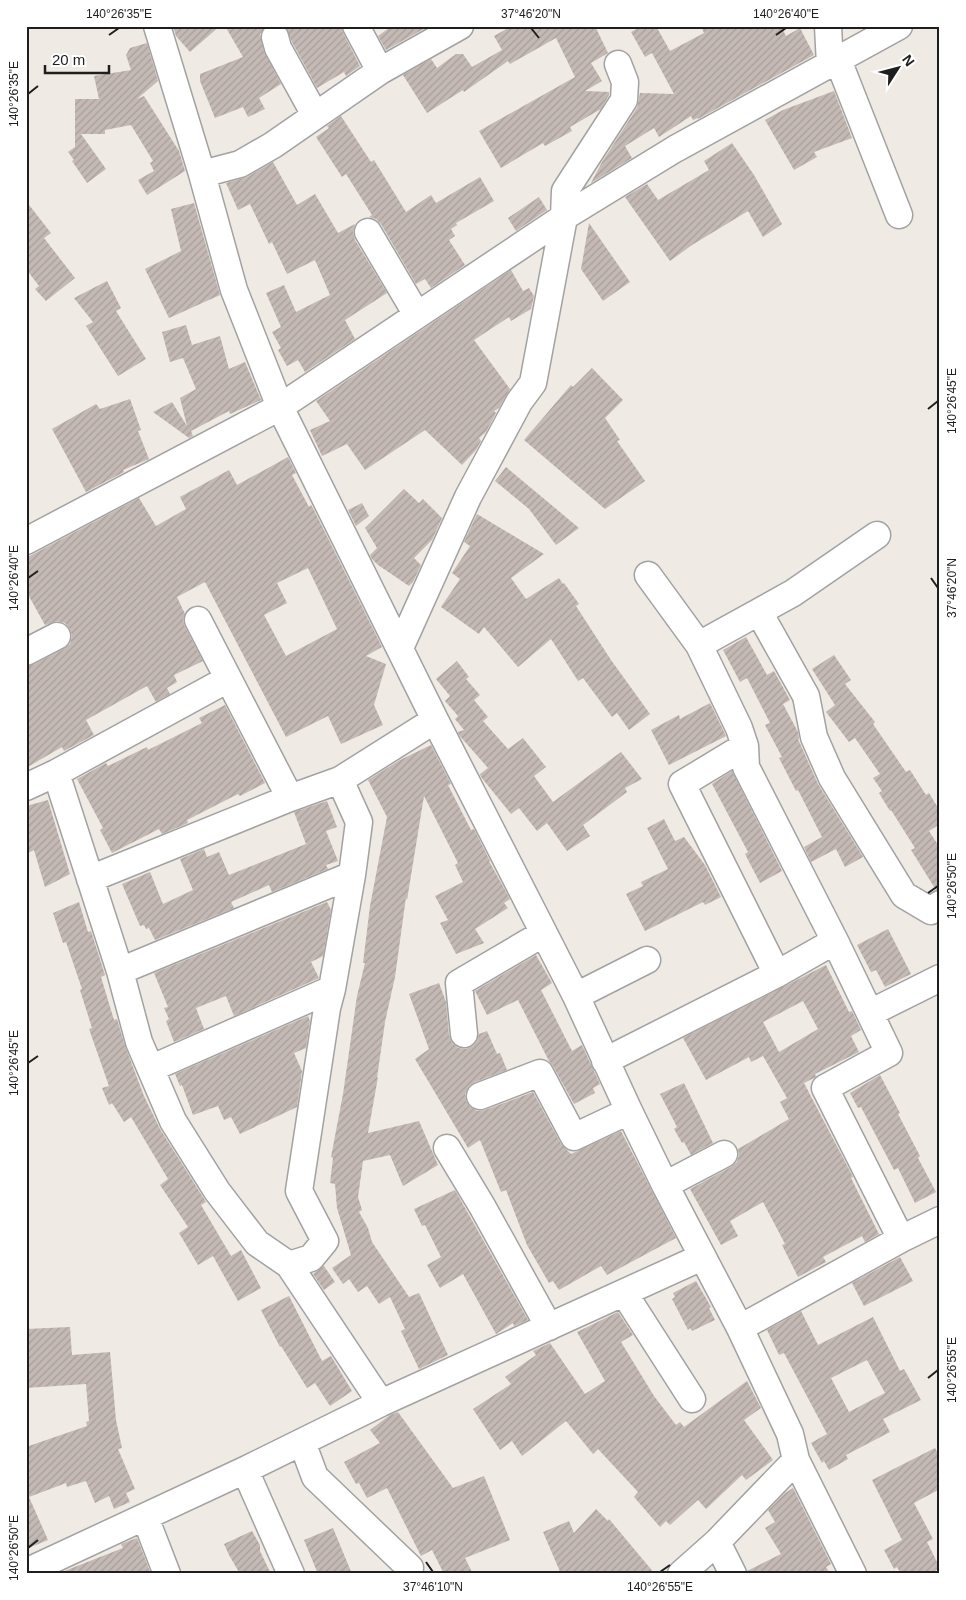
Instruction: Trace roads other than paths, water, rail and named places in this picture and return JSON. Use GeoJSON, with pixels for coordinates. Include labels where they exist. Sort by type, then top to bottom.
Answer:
{"type":"FeatureCollection","features":[{"type":"Feature","properties":{"kind":"street"},"geometry":{"type":"LineString","coordinates":[[157,26],[202,174],[234,290],[280,407],[435,720],[576,996],[665,1185],[740,1328],[790,1434],[796,1460],[853,1574]]}},
{"type":"Feature","properties":{"kind":"street"},"geometry":{"type":"LineString","coordinates":[[356,26],[380,71]]}},
{"type":"Feature","properties":{"kind":"street"},"geometry":{"type":"LineString","coordinates":[[828,26],[834,62],[899,215]]}},
{"type":"Feature","properties":{"kind":"street"},"geometry":{"type":"LineString","coordinates":[[26,541],[280,407],[564,217],[675,148],[899,26]]}},
{"type":"Feature","properties":{"kind":"street"},"geometry":{"type":"LineString","coordinates":[[202,174],[240,164],[273,145],[380,71],[452,28]]}},
{"type":"Feature","properties":{"kind":"street"},"geometry":{"type":"LineString","coordinates":[[275,38],[278,48],[314,115]]}},
{"type":"Feature","properties":{"kind":"street"},"geometry":{"type":"LineString","coordinates":[[400,648],[468,497],[519,402],[533,383],[564,217],[565,191],[624,100],[625,82],[618,64]]}},
{"type":"Feature","properties":{"kind":"street"},"geometry":{"type":"LineString","coordinates":[[368,232],[417,315]]}},
{"type":"Feature","properties":{"kind":"street"},"geometry":{"type":"LineString","coordinates":[[699,645],[793,593],[877,535]]}},
{"type":"Feature","properties":{"kind":"street"},"geometry":{"type":"LineString","coordinates":[[648,574],[699,645],[739,728],[745,746],[746,768],[835,941],[889,1053],[825,1088],[901,1240]]}},
{"type":"Feature","properties":{"kind":"street"},"geometry":{"type":"LineString","coordinates":[[759,612],[806,696],[814,737],[832,778],[904,895],[937,913]]}},
{"type":"Feature","properties":{"kind":"street"},"geometry":{"type":"LineString","coordinates":[[198,620],[290,798]]}},
{"type":"Feature","properties":{"kind":"street"},"geometry":{"type":"LineString","coordinates":[[26,652],[57,636]]}},
{"type":"Feature","properties":{"kind":"street"},"geometry":{"type":"LineString","coordinates":[[26,787],[56,773],[228,678]]}},
{"type":"Feature","properties":{"kind":"street"},"geometry":{"type":"LineString","coordinates":[[90,879],[290,798],[340,780],[435,720]]}},
{"type":"Feature","properties":{"kind":"street"},"geometry":{"type":"LineString","coordinates":[[745,746],[682,784],[777,974]]}},
{"type":"Feature","properties":{"kind":"street"},"geometry":{"type":"LineString","coordinates":[[56,773],[120,971],[139,1042],[152,1068],[173,1121],[217,1192],[257,1242],[289,1265],[381,1403]]}},
{"type":"Feature","properties":{"kind":"street"},"geometry":{"type":"LineString","coordinates":[[289,1265],[312,1258],[325,1241],[299,1191],[327,1008],[352,875],[359,822],[340,780]]}},
{"type":"Feature","properties":{"kind":"street"},"geometry":{"type":"LineString","coordinates":[[120,971],[352,875]]}},
{"type":"Feature","properties":{"kind":"street"},"geometry":{"type":"LineString","coordinates":[[464,1034],[460,982],[544,933]]}},
{"type":"Feature","properties":{"kind":"street"},"geometry":{"type":"LineString","coordinates":[[605,1061],[777,974],[835,941]]}},
{"type":"Feature","properties":{"kind":"street"},"geometry":{"type":"LineString","coordinates":[[576,996],[647,960]]}},
{"type":"Feature","properties":{"kind":"street"},"geometry":{"type":"LineString","coordinates":[[870,1013],[940,978]]}},
{"type":"Feature","properties":{"kind":"street"},"geometry":{"type":"LineString","coordinates":[[152,1068],[332,989]]}},
{"type":"Feature","properties":{"kind":"street"},"geometry":{"type":"LineString","coordinates":[[480,1096],[540,1073],[574,1137],[629,1111]]}},
{"type":"Feature","properties":{"kind":"street"},"geometry":{"type":"LineString","coordinates":[[447,1148],[482,1206],[549,1327]]}},
{"type":"Feature","properties":{"kind":"street"},"geometry":{"type":"LineString","coordinates":[[665,1185],[724,1154]]}},
{"type":"Feature","properties":{"kind":"street"},"geometry":{"type":"LineString","coordinates":[[740,1328],[940,1220]]}},
{"type":"Feature","properties":{"kind":"street"},"geometry":{"type":"LineString","coordinates":[[26,1572],[67,1565],[144,1517],[381,1403],[702,1257]]}},
{"type":"Feature","properties":{"kind":"street"},"geometry":{"type":"LineString","coordinates":[[624,1293],[692,1399]]}},
{"type":"Feature","properties":{"kind":"street"},"geometry":{"type":"LineString","coordinates":[[302,1442],[315,1477],[410,1568]]}},
{"type":"Feature","properties":{"kind":"street"},"geometry":{"type":"LineString","coordinates":[[682,1574],[717,1542],[796,1460]]}},
{"type":"Feature","properties":{"kind":"street"},"geometry":{"type":"LineString","coordinates":[[245,1470],[291,1574]]}},
{"type":"Feature","properties":{"kind":"street"},"geometry":{"type":"LineString","coordinates":[[144,1517],[167,1574]]}},
{"type":"Feature","properties":{"kind":"street"},"geometry":{"type":"LineString","coordinates":[[717,1542],[733,1574]]}}]}
